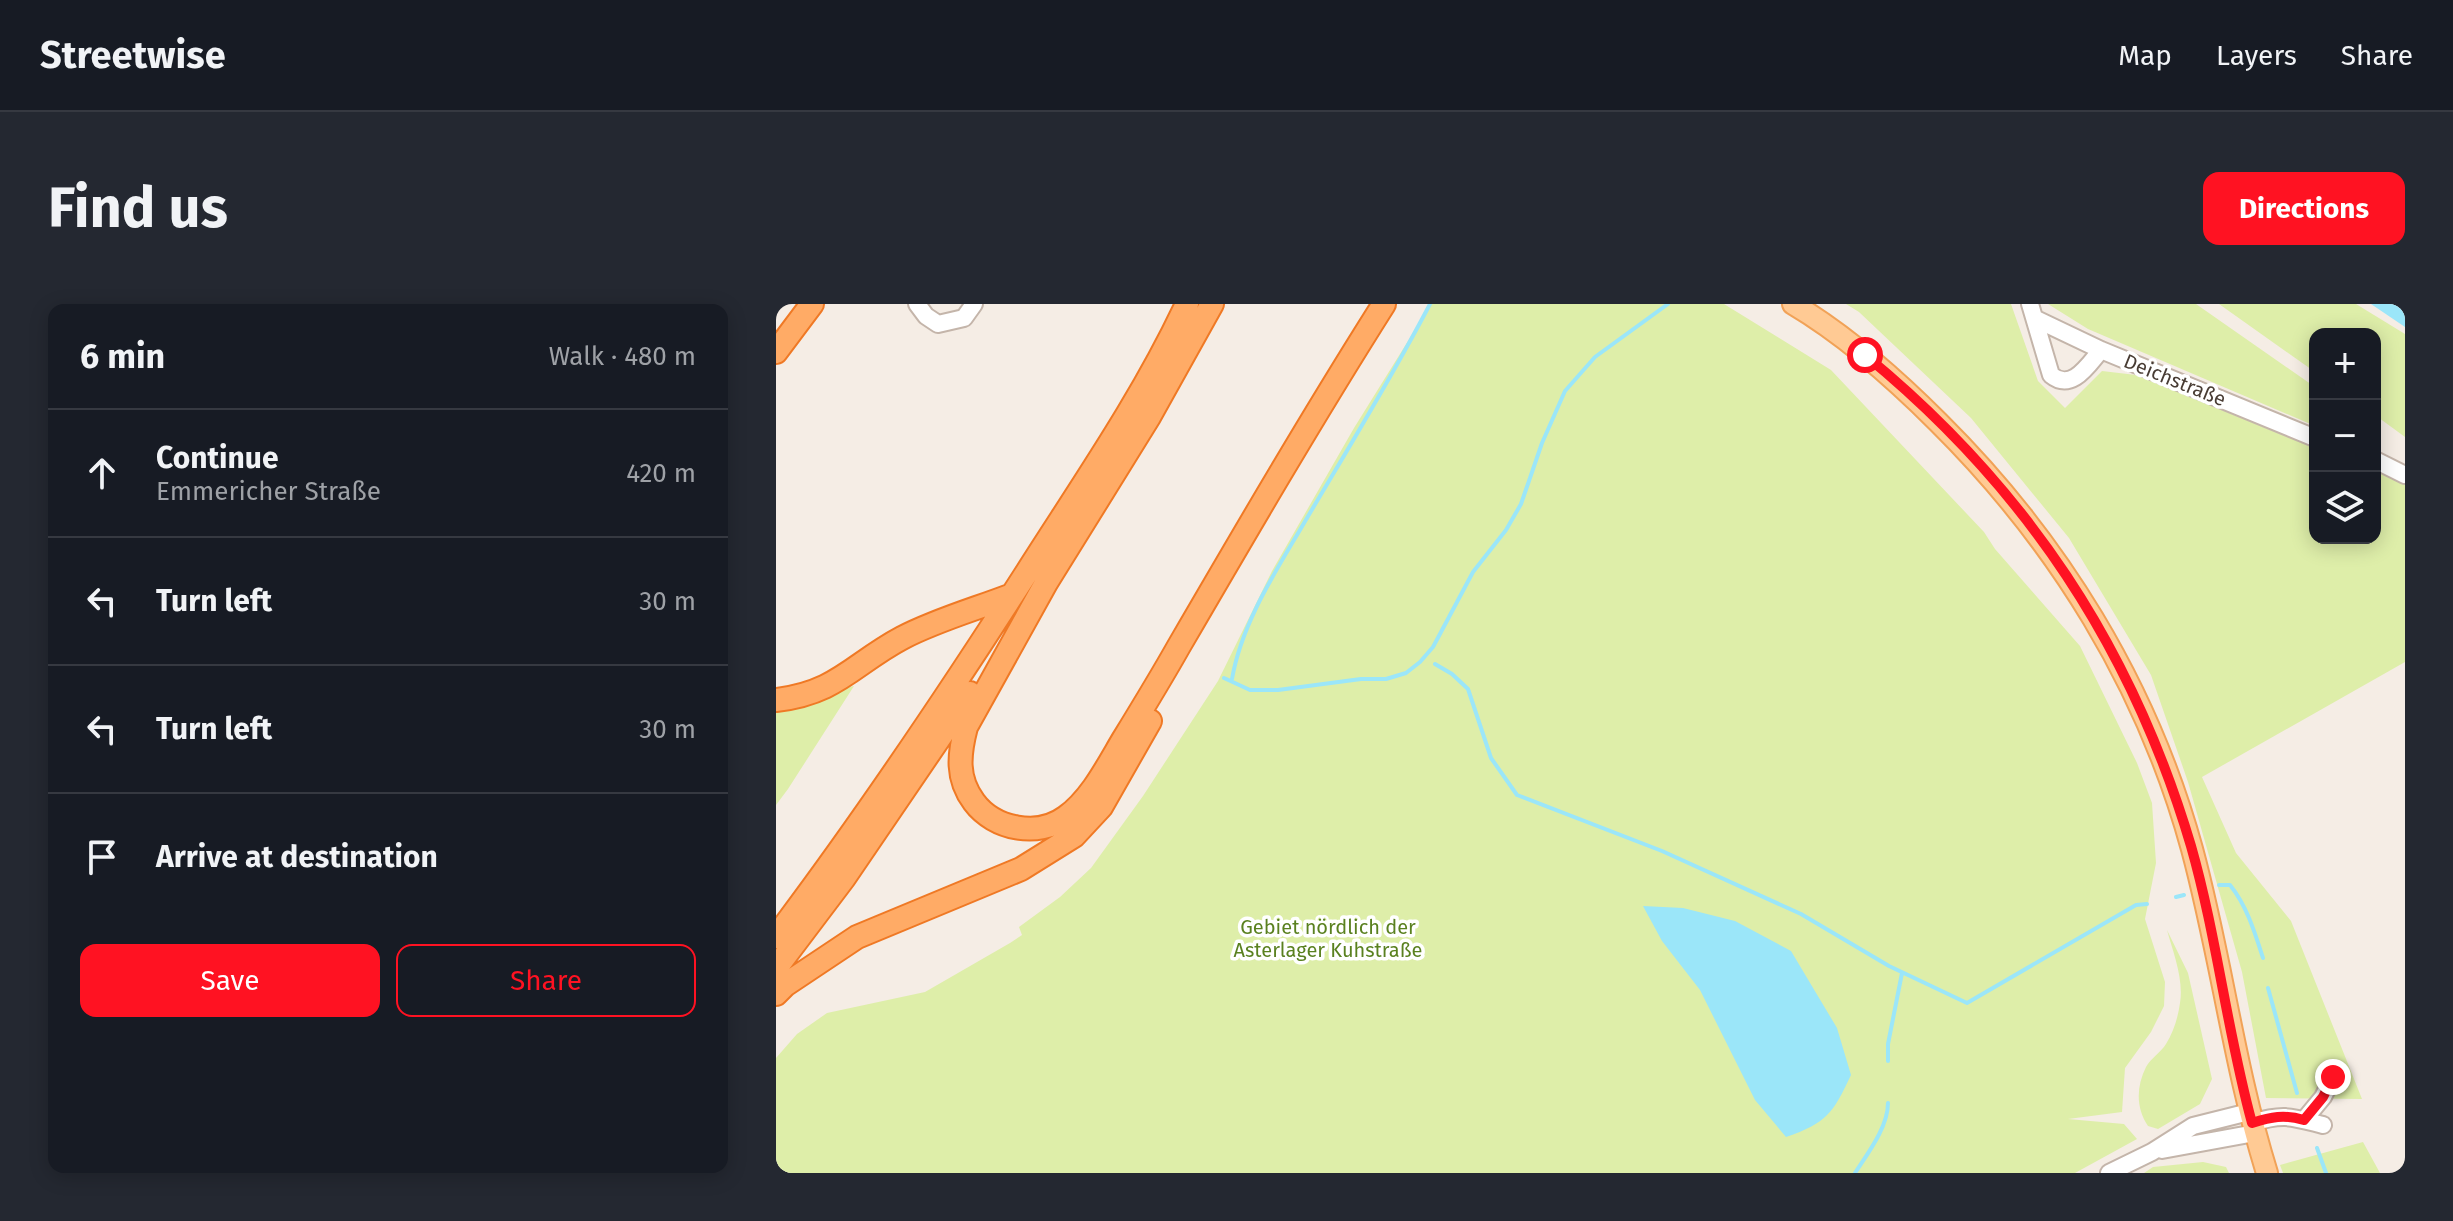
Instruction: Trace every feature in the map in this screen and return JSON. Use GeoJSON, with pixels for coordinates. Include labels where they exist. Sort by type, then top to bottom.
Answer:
{"type":"FeatureCollection","features":[{"type":"Feature","properties":{"kind":"highway"},"geometry":{"type":"LineString","coordinates":[[776,352],[812,304]]}},
{"type":"Feature","properties":{"kind":"highway"},"geometry":{"type":"LineString","coordinates":[[776,937],[825,872],[1012,595],[1113,438],[1187,304]]}},
{"type":"Feature","properties":{"kind":"highway"},"geometry":{"type":"LineString","coordinates":[[1212,304],[1149,417],[1046,583],[966,727],[960,751],[962,779],[976,806],[1000,823],[1030,829],[1047,826],[1063,819],[1081,804],[1125,737],[1384,304]]}},
{"type":"Feature","properties":{"kind":"highway"},"geometry":{"type":"LineString","coordinates":[[776,994],[857,937],[1046,856],[1074,836],[1092,817],[1137,747],[1166,687],[1267,512],[1399,304]]}},
{"type":"Feature","properties":{"kind":"highway"},"geometry":{"type":"LineString","coordinates":[[776,968],[844,878],[960,707],[1149,417]]}},
{"type":"Feature","properties":{"kind":"highway"},"geometry":{"type":"LineString","coordinates":[[776,700],[803,697],[832,685],[903,637],[1012,595]]}},
{"type":"Feature","properties":{"kind":"main road"},"geometry":{"type":"LineString","coordinates":[[1793,304],[1835,330],[1901,385],[1961,445],[2034,530],[2089,608],[2128,680],[2169,776],[2192,849],[2252,1123],[2267,1173]]}},
{"type":"Feature","properties":{"kind":"street"},"geometry":{"type":"LineString","coordinates":[[917,304],[926,316],[938,324],[964,318],[974,304]]}},
{"type":"Feature","properties":{"kind":"street"},"geometry":{"type":"LineString","coordinates":[[2033,311],[2051,375],[2057,380],[2069,381],[2078,376],[2101,350]]}},
{"type":"Feature","properties":{"kind":"street","name":"Deichstraße"},"geometry":{"type":"LineString","coordinates":[[2033,311],[2101,350],[2309,436]]}},
{"type":"Feature","properties":{"kind":"street"},"geometry":{"type":"LineString","coordinates":[[2381,463],[2405,475]]}},
{"type":"Feature","properties":{"kind":"street"},"geometry":{"type":"LineString","coordinates":[[2304,1120],[2323,1097],[2333,1077]]}},
{"type":"Feature","properties":{"kind":"street"},"geometry":{"type":"LineString","coordinates":[[2109,1173],[2152,1152],[2275,1116],[2287,1115],[2323,1125]]}},
{"type":"Feature","properties":{"kind":"green space","name":"Gebiet nördlich der Asterlager Kuhstraße"},"geometry":{"type":"Polygon","coordinates":[[[1431,304],[1724,304],[1831,370],[1984,532],[1995,549],[2080,646],[2137,763],[2152,803],[2156,863],[2145,919],[2165,982],[2164,1006],[2151,1032],[2125,1068],[2122,1112],[2068,1119],[2124,1124],[2137,1139],[2075,1173],[776,1173],[776,1058],[797,1034],[827,1013],[925,992],[1010,943],[1022,935],[1019,927],[1060,897],[1091,868],[1143,796],[1218,681],[1272,571],[1354,428],[1431,304]]]}},
{"type":"Feature","properties":{"kind":"green space"},"geometry":{"type":"Polygon","coordinates":[[[1846,304],[2011,304],[2038,381],[2065,408],[2102,371],[2136,375],[2309,446],[2309,544],[2381,544],[2381,474],[2405,484],[2405,662],[2202,777],[2236,853],[2291,921],[2362,1099],[2266,1098],[2242,972],[2188,782],[2151,675],[2069,538],[1971,418],[1859,312],[1846,304]]]}},
{"type":"Feature","properties":{"kind":"green space"},"geometry":{"type":"Polygon","coordinates":[[[2048,304],[2196,304],[2309,383],[2309,423],[2088,329],[2048,304]]]}},
{"type":"Feature","properties":{"kind":"green space"},"geometry":{"type":"Polygon","coordinates":[[[2219,304],[2356,304],[2405,334],[2405,437],[2381,419],[2381,328],[2309,328],[2309,368],[2219,304]]]}},
{"type":"Feature","properties":{"kind":"green space"},"geometry":{"type":"Polygon","coordinates":[[[854,686],[788,789],[776,805],[776,706],[854,686]]]}},
{"type":"Feature","properties":{"kind":"green space"},"geometry":{"type":"Polygon","coordinates":[[[2167,930],[2188,973],[2212,1079],[2200,1104],[2158,1129],[2148,1126],[2144,1119],[2139,1105],[2139,1090],[2146,1067],[2171,1034],[2179,1008],[2179,975],[2167,930]]]}},
{"type":"Feature","properties":{"kind":"green space"},"geometry":{"type":"Polygon","coordinates":[[[2363,1142],[2380,1173],[2283,1173],[2280,1165],[2363,1142]]]}},
{"type":"Feature","properties":{"kind":"green space"},"geometry":{"type":"Polygon","coordinates":[[[2203,1162],[2226,1167],[2229,1173],[2144,1173],[2153,1167],[2203,1162]]]}},
{"type":"Feature","properties":{"kind":"water"},"geometry":{"type":"Polygon","coordinates":[[[2371,304],[2405,304],[2405,327],[2371,304]]]}},
{"type":"Feature","properties":{"kind":"water"},"geometry":{"type":"Polygon","coordinates":[[[1643,906],[1683,908],[1735,921],[1791,951],[1837,1028],[1851,1075],[1833,1108],[1820,1121],[1786,1137],[1755,1100],[1700,990],[1662,941],[1643,906]]]}},
{"type":"Feature","properties":{"kind":"waterway"},"geometry":{"type":"LineString","coordinates":[[1232,679],[1244,636],[1262,596],[1430,304]]}},
{"type":"Feature","properties":{"kind":"waterway"},"geometry":{"type":"LineString","coordinates":[[1224,678],[1250,690],[1278,690],[1361,679],[1386,679],[1406,673],[1420,662],[1433,647],[1473,572],[1506,530],[1521,504],[1542,443],[1565,391],[1595,357],[1668,304]]}},
{"type":"Feature","properties":{"kind":"waterway"},"geometry":{"type":"LineString","coordinates":[[1435,664],[1468,689],[1491,758],[1517,795],[1662,851],[1801,914],[1889,966],[1967,1003],[2136,905],[2147,904]]}},
{"type":"Feature","properties":{"kind":"waterway"},"geometry":{"type":"LineString","coordinates":[[2219,885],[2230,885],[2241,902],[2263,958]]}},
{"type":"Feature","properties":{"kind":"waterway"},"geometry":{"type":"LineString","coordinates":[[2176,897],[2184,895]]}},
{"type":"Feature","properties":{"kind":"waterway"},"geometry":{"type":"LineString","coordinates":[[1888,1061],[1888,1044],[1902,973]]}},
{"type":"Feature","properties":{"kind":"waterway"},"geometry":{"type":"LineString","coordinates":[[2268,988],[2297,1093]]}},
{"type":"Feature","properties":{"kind":"waterway"},"geometry":{"type":"LineString","coordinates":[[1855,1173],[1881,1130],[1888,1103]]}},
{"type":"Feature","properties":{"kind":"waterway"},"geometry":{"type":"LineString","coordinates":[[2317,1148],[2326,1173]]}},
{"type":"Feature","properties":{"kind":"route"},"geometry":{"type":"LineString","coordinates":[[1865,355],[1901,385],[2001,488],[2089,608],[2128,680],[2164,762],[2192,849],[2252,1123],[2287,1115],[2304,1120],[2323,1097],[2333,1077]]}}]}
